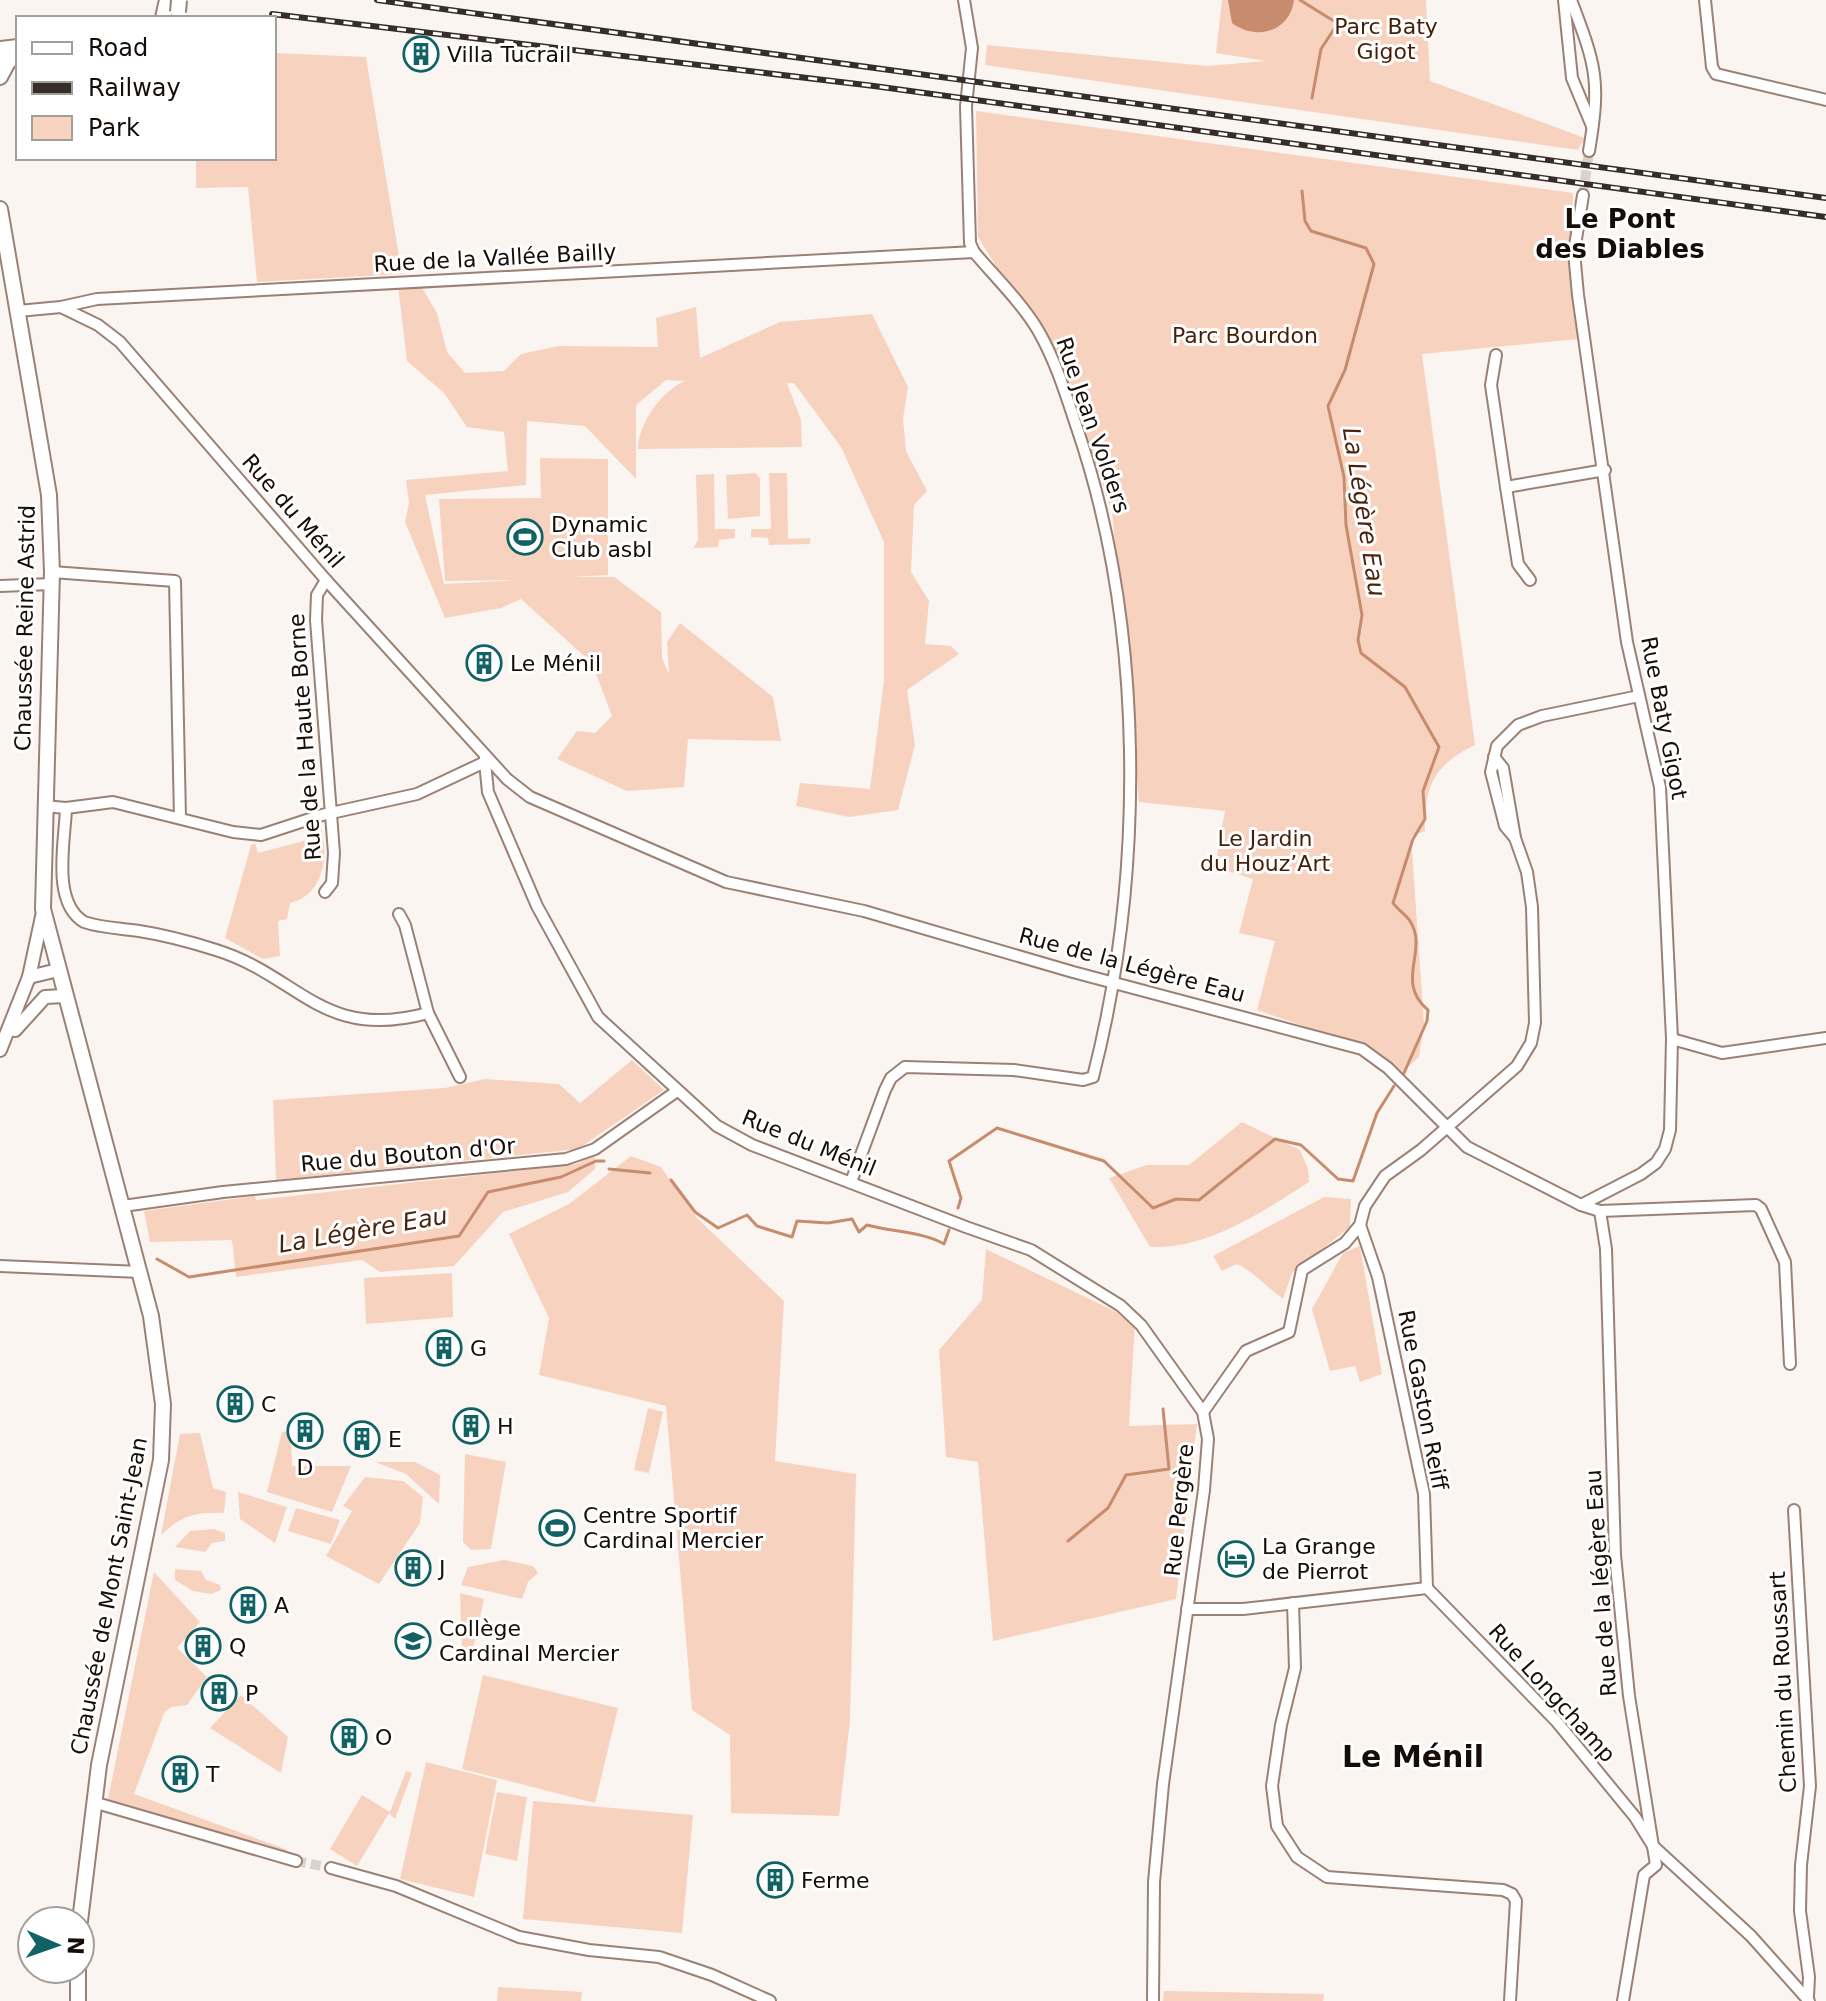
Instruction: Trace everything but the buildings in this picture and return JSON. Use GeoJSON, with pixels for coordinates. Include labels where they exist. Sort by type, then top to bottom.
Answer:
{"type":"FeatureCollection","features":[{"type":"Feature","properties":{"kind":"main road"},"geometry":{"type":"LineString","coordinates":[[0,77],[6,57]]}},
{"type":"Feature","properties":{"kind":"main road","name":"Chaussée Reine Astrid"},"geometry":{"type":"LineString","coordinates":[[0,209],[49,495],[52,578],[43,909]]}},
{"type":"Feature","properties":{"kind":"main road","name":"Chaussée de Mont Saint-Jean"},"geometry":{"type":"LineString","coordinates":[[43,909],[140,1272],[162,1379],[161,1460],[93,1802],[82,1905]]}},
{"type":"Feature","properties":{"kind":"street"},"geometry":{"type":"LineString","coordinates":[[964,0],[972,48],[966,106],[969,233],[974,252]]}},
{"type":"Feature","properties":{"kind":"street"},"geometry":{"type":"LineString","coordinates":[[1564,0],[1572,78],[1593,128]]}},
{"type":"Feature","properties":{"kind":"street"},"geometry":{"type":"LineString","coordinates":[[1571,0],[1595,63],[1597,85],[1589,151]]}},
{"type":"Feature","properties":{"kind":"street"},"geometry":{"type":"LineString","coordinates":[[1705,0],[1716,74],[1826,100]]}},
{"type":"Feature","properties":{"kind":"street","name":"Rue Baty Gigot"},"geometry":{"type":"LineString","coordinates":[[1581,1205],[1641,1174],[1656,1163],[1665,1149],[1670,1130],[1672,1039],[1660,787],[1627,642],[1574,252],[1583,195]]}},
{"type":"Feature","properties":{"kind":"street","name":"Rue de la Vallée Bailly"},"geometry":{"type":"LineString","coordinates":[[18,311],[61,307],[97,299],[974,252]]}},
{"type":"Feature","properties":{"kind":"street","name":"Rue Jean Volders"},"geometry":{"type":"LineString","coordinates":[[851,1182],[885,1090],[898,1071],[905,1067],[1014,1070],[1083,1080],[1093,1077],[1115,982],[1132,764],[1131,728],[1108,535],[1098,488],[1058,372],[1039,332],[974,252]]}},
{"type":"Feature","properties":{"kind":"street","name":"Rue du Ménil"},"geometry":{"type":"LineString","coordinates":[[61,307],[98,325],[120,342],[485,759],[488,792],[555,944],[598,1017],[677,1091],[734,1136],[1000,1237],[1077,1277],[1141,1325],[1203,1412]]}},
{"type":"Feature","properties":{"kind":"street"},"geometry":{"type":"LineString","coordinates":[[1496,355],[1491,385],[1506,487],[1518,564],[1530,580]]}},
{"type":"Feature","properties":{"kind":"street"},"geometry":{"type":"LineString","coordinates":[[1506,487],[1605,470]]}},
{"type":"Feature","properties":{"kind":"street"},"geometry":{"type":"LineString","coordinates":[[0,586],[52,578],[175,581],[180,818]]}},
{"type":"Feature","properties":{"kind":"street","name":"Rue de la Haute Borne"},"geometry":{"type":"LineString","coordinates":[[325,892],[332,883],[334,869],[316,620],[317,595],[326,580]]}},
{"type":"Feature","properties":{"kind":"street"},"geometry":{"type":"LineString","coordinates":[[1203,1412],[1246,1351],[1289,1332],[1302,1270],[1345,1243],[1360,1225],[1370,1198],[1385,1176],[1517,1066],[1531,1043],[1535,1023],[1532,907],[1527,872],[1515,838],[1505,826],[1491,772],[1497,746],[1518,725],[1542,716],[1639,696]]}},
{"type":"Feature","properties":{"kind":"street"},"geometry":{"type":"LineString","coordinates":[[44,806],[66,808],[113,802],[233,832],[261,835],[330,814],[417,794],[485,759]]}},
{"type":"Feature","properties":{"kind":"street","name":"Rue de la Légère Eau"},"geometry":{"type":"LineString","coordinates":[[485,759],[530,797],[726,882],[864,911],[1362,1049],[1388,1068],[1467,1147],[1581,1205],[1600,1211]]}},
{"type":"Feature","properties":{"kind":"street"},"geometry":{"type":"LineString","coordinates":[[66,808],[65,900],[75,916],[84,922],[157,934],[227,954],[311,1003],[341,1015],[392,1019],[428,1013]]}},
{"type":"Feature","properties":{"kind":"street"},"geometry":{"type":"LineString","coordinates":[[0,1051],[29,977],[43,909]]}},
{"type":"Feature","properties":{"kind":"street"},"geometry":{"type":"LineString","coordinates":[[399,914],[405,925],[428,1013],[460,1077]]}},
{"type":"Feature","properties":{"kind":"street"},"geometry":{"type":"LineString","coordinates":[[29,977],[58,970]]}},
{"type":"Feature","properties":{"kind":"street"},"geometry":{"type":"LineString","coordinates":[[0,1051],[20,1022],[45,997],[65,996]]}},
{"type":"Feature","properties":{"kind":"street"},"geometry":{"type":"LineString","coordinates":[[1672,1039],[1722,1053],[1826,1038]]}},
{"type":"Feature","properties":{"kind":"street","name":"Rue du Bouton d'Or"},"geometry":{"type":"LineString","coordinates":[[123,1206],[223,1192],[566,1159],[595,1149],[677,1091]]}},
{"type":"Feature","properties":{"kind":"street"},"geometry":{"type":"LineString","coordinates":[[1600,1211],[1750,1204],[1761,1209],[1785,1262],[1788,1277],[1790,1364]]}},
{"type":"Feature","properties":{"kind":"street","name":"Rue de la légère Eau"},"geometry":{"type":"LineString","coordinates":[[1600,1211],[1606,1249],[1615,1555],[1625,1662],[1653,1846]]}},
{"type":"Feature","properties":{"kind":"street","name":"Rue Gaston Reiff"},"geometry":{"type":"LineString","coordinates":[[1360,1225],[1378,1277],[1424,1494],[1427,1588]]}},
{"type":"Feature","properties":{"kind":"street"},"geometry":{"type":"LineString","coordinates":[[0,1266],[140,1272]]}},
{"type":"Feature","properties":{"kind":"street","name":"Rue Pergère"},"geometry":{"type":"LineString","coordinates":[[1153,2001],[1154,1882],[1165,1796],[1163,1784],[1171,1746],[1207,1464],[1208,1439],[1203,1412]]}},
{"type":"Feature","properties":{"kind":"street","name":"Chemin du Roussart"},"geometry":{"type":"LineString","coordinates":[[1794,1510],[1810,1786],[1801,1865],[1800,1911],[1809,1977],[1808,1999]]}},
{"type":"Feature","properties":{"kind":"street"},"geometry":{"type":"LineString","coordinates":[[1187,1609],[1243,1609],[1427,1588]]}},
{"type":"Feature","properties":{"kind":"street","name":"Rue Longchamp"},"geometry":{"type":"LineString","coordinates":[[1427,1588],[1557,1722],[1635,1817],[1653,1846],[1751,1936],[1808,1999]]}},
{"type":"Feature","properties":{"kind":"street"},"geometry":{"type":"LineString","coordinates":[[1293,1603],[1295,1668],[1281,1725],[1272,1786],[1277,1826],[1297,1857],[1327,1877],[1503,1890],[1512,1894],[1516,1901],[1510,2001]]}},
{"type":"Feature","properties":{"kind":"street"},"geometry":{"type":"LineString","coordinates":[[93,1802],[296,1861]]}},
{"type":"Feature","properties":{"kind":"street"},"geometry":{"type":"LineString","coordinates":[[1623,2001],[1644,1875],[1656,1865],[1653,1846]]}},
{"type":"Feature","properties":{"kind":"street"},"geometry":{"type":"LineString","coordinates":[[331,1868],[396,1886],[519,1937],[589,1950],[659,1957],[712,1975],[770,2001]]}},
{"type":"Feature","properties":{"kind":"green space","name":"Parc Baty Gigot"},"geometry":{"type":"Polygon","coordinates":[[[1222,0],[1426,0],[1430,81],[1585,138],[1578,150],[985,65],[987,45],[1207,66],[1266,61],[1216,53],[1222,0]]]}},
{"type":"Feature","properties":{"kind":"green space"},"geometry":{"type":"Polygon","coordinates":[[[276,53],[366,57],[402,274],[257,282],[248,187],[196,188],[196,160],[276,160],[276,53]]]}},
{"type":"Feature","properties":{"kind":"green space","name":"Parc Bourdon"},"geometry":{"type":"Polygon","coordinates":[[[976,111],[1573,193],[1571,259],[1579,339],[1422,354],[1475,745],[1441,769],[1430,789],[1425,831],[1411,836],[1424,1024],[1419,1057],[1402,1072],[1368,1048],[1257,1010],[1275,941],[1239,933],[1253,879],[1215,867],[1225,811],[1139,802],[1112,512],[1068,383],[978,237],[976,111]]]}},
{"type":"Feature","properties":{"kind":"green space"},"geometry":{"type":"Polygon","coordinates":[[[420,284],[437,313],[447,352],[465,373],[504,371],[521,354],[559,346],[658,347],[656,318],[696,307],[700,358],[780,322],[872,314],[908,387],[903,419],[906,451],[927,491],[914,505],[911,572],[929,601],[925,644],[951,646],[959,654],[907,690],[915,745],[898,810],[849,817],[796,806],[800,783],[870,789],[884,680],[884,542],[841,447],[794,383],[787,383],[801,420],[802,447],[638,449],[642,429],[653,409],[676,385],[685,381],[666,380],[636,405],[636,479],[585,426],[527,421],[526,485],[425,495],[444,584],[517,580],[445,581],[439,499],[541,498],[540,458],[608,459],[608,575],[573,577],[614,577],[661,612],[662,658],[669,674],[667,642],[680,623],[773,697],[781,741],[688,739],[684,787],[627,791],[557,759],[577,731],[595,733],[612,716],[592,663],[521,599],[501,608],[445,618],[405,522],[409,503],[406,480],[508,471],[504,432],[467,427],[444,393],[407,361],[398,286],[420,284]]]}},
{"type":"Feature","properties":{"kind":"green space"},"geometry":{"type":"Polygon","coordinates":[[[755,473],[760,478],[760,516],[728,519],[726,475],[755,473]]]}},
{"type":"Feature","properties":{"kind":"green space"},"geometry":{"type":"Polygon","coordinates":[[[769,473],[787,473],[788,539],[810,538],[810,544],[769,545],[768,538],[751,537],[751,529],[771,529],[769,473]]]}},
{"type":"Feature","properties":{"kind":"green space"},"geometry":{"type":"Polygon","coordinates":[[[714,474],[715,529],[735,529],[735,538],[719,540],[718,547],[694,548],[698,539],[696,475],[714,474]]]}},
{"type":"Feature","properties":{"kind":"green space"},"geometry":{"type":"Polygon","coordinates":[[[320,825],[324,848],[322,872],[310,892],[290,903],[287,919],[278,921],[280,956],[263,959],[225,938],[251,845],[255,843],[258,853],[315,838],[312,827],[320,825]]]}},
{"type":"Feature","properties":{"kind":"green space"},"geometry":{"type":"Polygon","coordinates":[[[632,1060],[664,1090],[578,1149],[276,1180],[273,1100],[445,1088],[485,1079],[559,1084],[580,1103],[632,1060]]]}},
{"type":"Feature","properties":{"kind":"green space"},"geometry":{"type":"Polygon","coordinates":[[[1242,1122],[1300,1150],[1308,1169],[1309,1182],[1253,1217],[1213,1236],[1171,1246],[1150,1247],[1109,1178],[1147,1165],[1189,1165],[1242,1122]]]}},
{"type":"Feature","properties":{"kind":"green space"},"geometry":{"type":"Polygon","coordinates":[[[595,1155],[595,1169],[568,1192],[503,1212],[454,1266],[380,1272],[362,1260],[236,1277],[232,1240],[150,1242],[144,1211],[255,1196],[256,1200],[576,1164],[595,1155]]]}},
{"type":"Feature","properties":{"kind":"green space"},"geometry":{"type":"Polygon","coordinates":[[[631,1156],[661,1167],[697,1218],[784,1301],[775,1461],[856,1474],[850,1721],[839,1816],[731,1813],[730,1735],[692,1710],[666,1406],[539,1375],[549,1318],[509,1234],[569,1204],[631,1156]]]}},
{"type":"Feature","properties":{"kind":"green space"},"geometry":{"type":"Polygon","coordinates":[[[1324,1197],[1351,1199],[1350,1227],[1292,1273],[1283,1299],[1237,1264],[1222,1271],[1213,1256],[1324,1197]]]}},
{"type":"Feature","properties":{"kind":"green space"},"geometry":{"type":"Polygon","coordinates":[[[1360,1246],[1382,1374],[1360,1382],[1355,1366],[1330,1371],[1312,1309],[1343,1253],[1360,1246]]]}},
{"type":"Feature","properties":{"kind":"green space"},"geometry":{"type":"Polygon","coordinates":[[[986,1249],[1135,1321],[1129,1426],[1197,1424],[1176,1599],[993,1641],[978,1462],[946,1457],[939,1350],[982,1300],[986,1249]]]}},
{"type":"Feature","properties":{"kind":"green space"},"geometry":{"type":"Polygon","coordinates":[[[452,1273],[453,1317],[366,1324],[364,1278],[452,1273]]]}},
{"type":"Feature","properties":{"kind":"green space"},"geometry":{"type":"Polygon","coordinates":[[[648,1408],[663,1412],[649,1473],[634,1470],[648,1408]]]}},
{"type":"Feature","properties":{"kind":"green space"},"geometry":{"type":"Polygon","coordinates":[[[291,1431],[292,1466],[351,1466],[332,1512],[267,1492],[282,1432],[291,1431]]]}},
{"type":"Feature","properties":{"kind":"green space"},"geometry":{"type":"Polygon","coordinates":[[[200,1433],[213,1488],[226,1492],[224,1513],[190,1516],[161,1535],[180,1434],[200,1433]]]}},
{"type":"Feature","properties":{"kind":"green space"},"geometry":{"type":"Polygon","coordinates":[[[465,1454],[506,1462],[491,1549],[471,1550],[463,1542],[465,1454]]]}},
{"type":"Feature","properties":{"kind":"green space"},"geometry":{"type":"Polygon","coordinates":[[[375,1462],[415,1462],[440,1475],[439,1504],[406,1474],[375,1462]]]}},
{"type":"Feature","properties":{"kind":"green space"},"geometry":{"type":"Polygon","coordinates":[[[365,1477],[403,1481],[423,1497],[420,1523],[379,1584],[326,1556],[352,1511],[343,1506],[365,1477]]]}},
{"type":"Feature","properties":{"kind":"green space"},"geometry":{"type":"Polygon","coordinates":[[[238,1492],[287,1507],[275,1543],[240,1519],[238,1492]]]}},
{"type":"Feature","properties":{"kind":"green space"},"geometry":{"type":"Polygon","coordinates":[[[296,1508],[340,1520],[331,1544],[288,1531],[296,1508]]]}},
{"type":"Feature","properties":{"kind":"green space"},"geometry":{"type":"Polygon","coordinates":[[[214,1529],[225,1533],[225,1541],[212,1543],[205,1552],[175,1547],[190,1531],[214,1529]]]}},
{"type":"Feature","properties":{"kind":"green space"},"geometry":{"type":"Polygon","coordinates":[[[504,1560],[533,1566],[538,1573],[528,1582],[522,1599],[461,1585],[468,1567],[504,1560]]]}},
{"type":"Feature","properties":{"kind":"green space"},"geometry":{"type":"Polygon","coordinates":[[[175,1569],[201,1571],[206,1580],[220,1585],[221,1590],[211,1594],[193,1591],[175,1580],[175,1569]]]}},
{"type":"Feature","properties":{"kind":"green space"},"geometry":{"type":"Polygon","coordinates":[[[154,1572],[200,1622],[177,1648],[207,1677],[187,1705],[171,1707],[164,1713],[134,1794],[288,1850],[280,1854],[108,1799],[154,1572]]]}},
{"type":"Feature","properties":{"kind":"green space"},"geometry":{"type":"Polygon","coordinates":[[[460,1593],[484,1599],[472,1654],[462,1651],[460,1593]]]}},
{"type":"Feature","properties":{"kind":"green space"},"geometry":{"type":"Polygon","coordinates":[[[483,1675],[618,1708],[595,1803],[462,1769],[483,1675]]]}},
{"type":"Feature","properties":{"kind":"green space"},"geometry":{"type":"Polygon","coordinates":[[[241,1695],[288,1737],[281,1773],[210,1728],[241,1695]]]}},
{"type":"Feature","properties":{"kind":"green space"},"geometry":{"type":"Polygon","coordinates":[[[426,1762],[497,1780],[474,1897],[400,1879],[426,1762]]]}},
{"type":"Feature","properties":{"kind":"green space"},"geometry":{"type":"Polygon","coordinates":[[[406,1771],[412,1773],[395,1819],[389,1813],[357,1866],[330,1849],[362,1795],[390,1812],[406,1771]]]}},
{"type":"Feature","properties":{"kind":"green space"},"geometry":{"type":"Polygon","coordinates":[[[497,1792],[527,1797],[517,1861],[485,1854],[497,1792]]]}},
{"type":"Feature","properties":{"kind":"green space"},"geometry":{"type":"Polygon","coordinates":[[[533,1801],[693,1815],[682,1933],[523,1919],[533,1801]]]}},
{"type":"Feature","properties":{"kind":"green space"},"geometry":{"type":"Polygon","coordinates":[[[498,1987],[582,1992],[581,2001],[497,2001],[498,1987]]]}},
{"type":"Feature","properties":{"kind":"green space"},"geometry":{"type":"Polygon","coordinates":[[[1164,1991],[1324,1994],[1323,2001],[1163,2001],[1164,1991]]]}},
{"type":"Feature","properties":{"kind":"shaded area"},"geometry":{"type":"Polygon","coordinates":[[[1228,0],[1294,0],[1286,20],[1279,26],[1251,32],[1232,23],[1228,0]]]}},
{"type":"Feature","properties":{"kind":"waterway"},"geometry":{"type":"LineString","coordinates":[[1300,0],[1337,23]]}},
{"type":"Feature","properties":{"kind":"waterway","name":"La Légère Eau"},"geometry":{"type":"LineString","coordinates":[[1312,98],[1321,49],[1342,17]]}},
{"type":"Feature","properties":{"kind":"waterway","name":"La Légère Eau"},"geometry":{"type":"LineString","coordinates":[[1302,191],[1305,221],[1311,231],[1366,248],[1374,264],[1345,370],[1328,406],[1344,477],[1346,525],[1362,615],[1358,640],[1361,653],[1405,687],[1439,747],[1423,791],[1425,819],[1413,839],[1393,903],[1410,921],[1415,932],[1412,977],[1418,999],[1428,1010],[1427,1021],[1404,1073]]}},
{"type":"Feature","properties":{"kind":"waterway","name":"La Légère Eau"},"geometry":{"type":"LineString","coordinates":[[958,1208],[961,1198],[949,1161],[997,1128],[1104,1161],[1153,1208],[1176,1199],[1199,1200],[1275,1139],[1301,1145],[1338,1179],[1353,1181],[1377,1113],[1394,1086]]}},
{"type":"Feature","properties":{"kind":"waterway","name":"La Légère Eau"},"geometry":{"type":"LineString","coordinates":[[157,1259],[189,1277],[459,1236],[488,1192],[561,1177],[596,1161],[604,1161]]}},
{"type":"Feature","properties":{"kind":"waterway"},"geometry":{"type":"LineString","coordinates":[[609,1169],[650,1173]]}},
{"type":"Feature","properties":{"kind":"waterway","name":"La Légère Eau"},"geometry":{"type":"LineString","coordinates":[[671,1180],[695,1212],[718,1228],[747,1215],[757,1226],[792,1237],[797,1221],[828,1223],[852,1219],[859,1232],[867,1225],[944,1244],[949,1230]]}},
{"type":"Feature","properties":{"kind":"waterway"},"geometry":{"type":"LineString","coordinates":[[1068,1541],[1108,1508],[1126,1475],[1169,1469],[1163,1409]]}},
{"type":"Feature","properties":{"kind":"tunnel"},"geometry":{"type":"LineString","coordinates":[[1583,195],[1589,151]]}},
{"type":"Feature","properties":{"kind":"tunnel"},"geometry":{"type":"LineString","coordinates":[[296,1861],[331,1868]]}},
{"type":"Feature","properties":{"kind":"railway"},"geometry":{"type":"LineString","coordinates":[[377,0],[1826,198]]}},
{"type":"Feature","properties":{"kind":"railway"},"geometry":{"type":"LineString","coordinates":[[272,14],[874,86],[1826,217]]}},
{"type":"Feature","properties":{"kind":"place","name":"Villa Tucrail"},"geometry":{"type":"Point","coordinates":[421,54]}},
{"type":"Feature","properties":{"kind":"place","name":"Dynamic Club asbl"},"geometry":{"type":"Point","coordinates":[525,537]}},
{"type":"Feature","properties":{"kind":"place","name":"Le Ménil"},"geometry":{"type":"Point","coordinates":[484,663]}},
{"type":"Feature","properties":{"kind":"place","name":"G"},"geometry":{"type":"Point","coordinates":[444,1348]}},
{"type":"Feature","properties":{"kind":"place","name":"C"},"geometry":{"type":"Point","coordinates":[235,1404]}},
{"type":"Feature","properties":{"kind":"place","name":"H"},"geometry":{"type":"Point","coordinates":[471,1426]}},
{"type":"Feature","properties":{"kind":"place","name":"D"},"geometry":{"type":"Point","coordinates":[305,1431]}},
{"type":"Feature","properties":{"kind":"place","name":"E"},"geometry":{"type":"Point","coordinates":[362,1439]}},
{"type":"Feature","properties":{"kind":"place","name":"Centre Sportif Cardinal Mercier"},"geometry":{"type":"Point","coordinates":[557,1528]}},
{"type":"Feature","properties":{"kind":"place","name":"La Grange de Pierrot"},"geometry":{"type":"Point","coordinates":[1236,1559]}},
{"type":"Feature","properties":{"kind":"place","name":"J"},"geometry":{"type":"Point","coordinates":[413,1568]}},
{"type":"Feature","properties":{"kind":"place","name":"A"},"geometry":{"type":"Point","coordinates":[248,1605]}},
{"type":"Feature","properties":{"kind":"place","name":"Collège Cardinal Mercier"},"geometry":{"type":"Point","coordinates":[413,1641]}},
{"type":"Feature","properties":{"kind":"place","name":"Q"},"geometry":{"type":"Point","coordinates":[203,1646]}},
{"type":"Feature","properties":{"kind":"place","name":"P"},"geometry":{"type":"Point","coordinates":[219,1693]}},
{"type":"Feature","properties":{"kind":"place","name":"O"},"geometry":{"type":"Point","coordinates":[349,1737]}},
{"type":"Feature","properties":{"kind":"place","name":"T"},"geometry":{"type":"Point","coordinates":[180,1774]}},
{"type":"Feature","properties":{"kind":"place","name":"Ferme"},"geometry":{"type":"Point","coordinates":[775,1880]}},
{"type":"Feature","properties":{"kind":"district","name":"Le Pont des Diables"},"geometry":{"type":"Point","coordinates":[1620,234]}},
{"type":"Feature","properties":{"kind":"district","name":"Le Ménil"},"geometry":{"type":"Point","coordinates":[1413,1756]}},
{"type":"Feature","properties":{"kind":"park label","name":"Le Jardin du Houz’Art"},"geometry":{"type":"Point","coordinates":[1265,850]}}]}
